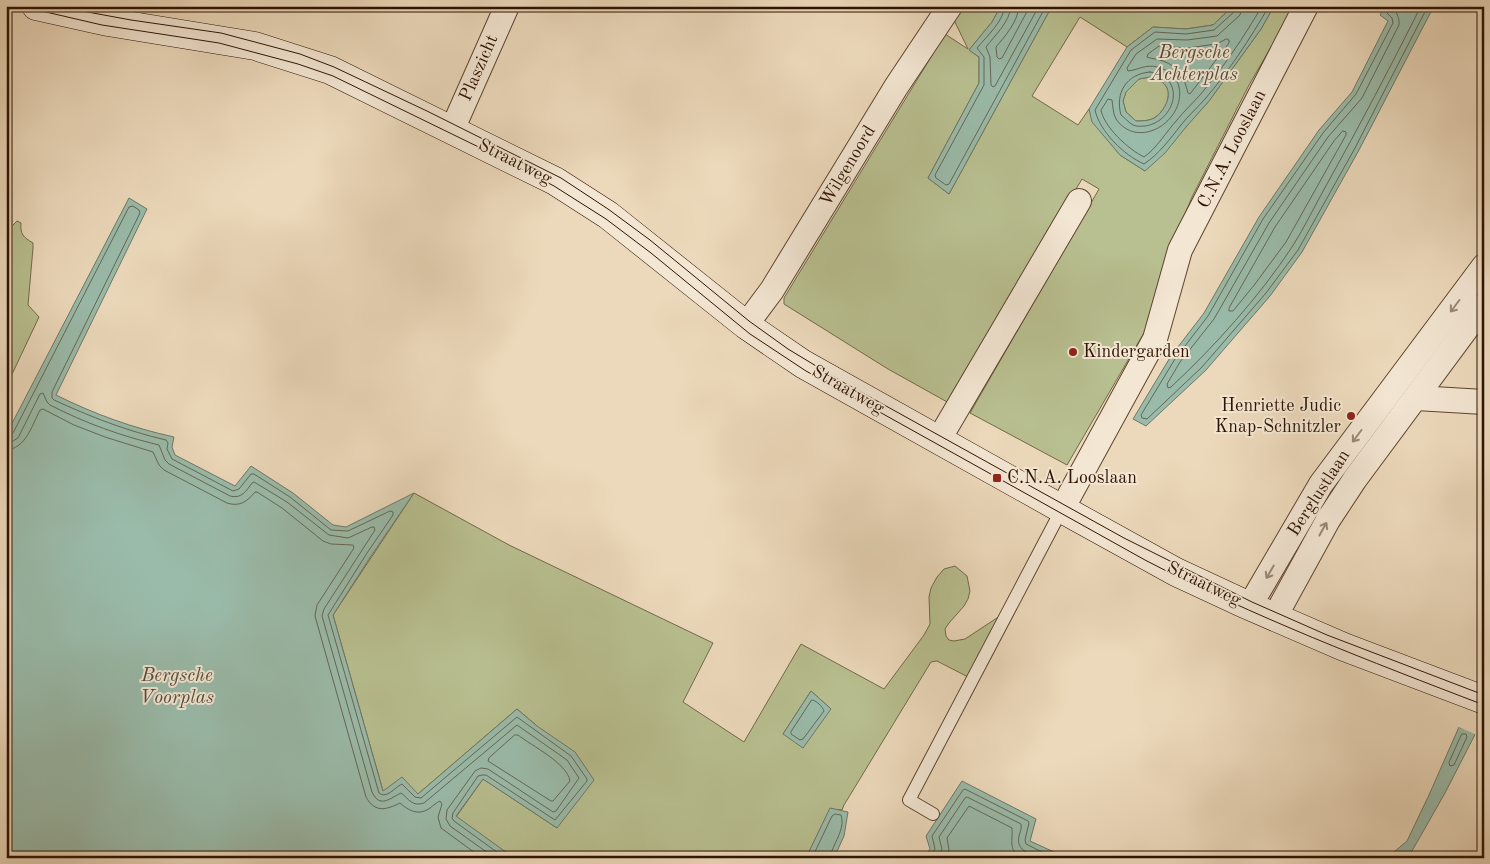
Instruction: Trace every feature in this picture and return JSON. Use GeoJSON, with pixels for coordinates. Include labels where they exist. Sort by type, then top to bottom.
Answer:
{"type":"FeatureCollection","features":[{"type":"Feature","properties":{"kind":"street","name":"Straatweg"},"geometry":{"type":"LineString","coordinates":[[36,6],[108,22],[255,46],[330,70],[555,181],[608,215],[746,325],[802,364],[1176,572],[1344,647],[1477,697]]}},
{"type":"Feature","properties":{"kind":"street","name":"Plaszicht"},"geometry":{"type":"LineString","coordinates":[[452,130],[507,6]]}},
{"type":"Feature","properties":{"kind":"street","name":"Wilgenoord"},"geometry":{"type":"LineString","coordinates":[[746,325],[772,290],[896,87],[950,6]]}},
{"type":"Feature","properties":{"kind":"street","name":"C.N.A. Looslaan"},"geometry":{"type":"LineString","coordinates":[[1062,509],[1155,339],[1180,250],[1306,6]]}},
{"type":"Feature","properties":{"kind":"street"},"geometry":{"type":"LineString","coordinates":[[938,441],[1079,201]]}},
{"type":"Feature","properties":{"kind":"street","name":"Berglustlaan"},"geometry":{"type":"LineString","coordinates":[[1247,604],[1252,602],[1321,484],[1484,266]]}},
{"type":"Feature","properties":{"kind":"street","name":"Berglustlaan"},"geometry":{"type":"LineString","coordinates":[[1277,618],[1277,612],[1328,520],[1355,479],[1484,306]]}},
{"type":"Feature","properties":{"kind":"street"},"geometry":{"type":"LineString","coordinates":[[1396,384],[1416,398],[1484,402]]}},
{"type":"Feature","properties":{"kind":"lane"},"geometry":{"type":"LineString","coordinates":[[933,814],[909,800],[1062,509]]}},
{"type":"Feature","properties":{"kind":"shaded area"},"geometry":{"type":"Polygon","coordinates":[[[961,6],[1001,6],[992,22],[969,50],[979,57],[979,83],[928,178],[949,194],[1052,6],[1233,6],[1213,25],[1186,29],[1153,27],[1127,47],[1080,17],[1032,96],[1078,125],[1089,109],[1093,122],[1120,155],[1145,171],[1209,101],[1261,29],[1274,6],[1295,6],[1249,85],[1192,197],[1162,270],[1148,326],[1067,465],[970,413],[1099,189],[1082,179],[949,403],[888,369],[784,304],[784,298],[945,34],[968,49],[953,18],[961,6]]]}},
{"type":"Feature","properties":{"kind":"shaded area"},"geometry":{"type":"Polygon","coordinates":[[[1150,77],[1157,79],[1166,86],[1168,90],[1167,101],[1161,112],[1154,118],[1136,121],[1126,112],[1123,101],[1126,92],[1139,79],[1150,77]]]}},
{"type":"Feature","properties":{"kind":"shaded area"},"geometry":{"type":"Polygon","coordinates":[[[17,221],[21,223],[23,235],[33,243],[28,305],[39,317],[6,387],[6,229],[17,221]]]}},
{"type":"Feature","properties":{"kind":"shaded area"},"geometry":{"type":"Polygon","coordinates":[[[414,493],[509,545],[713,643],[683,702],[744,742],[801,644],[884,689],[930,624],[929,597],[931,588],[944,569],[955,566],[967,576],[970,591],[964,606],[945,629],[949,640],[965,639],[1009,610],[970,678],[937,661],[931,662],[842,810],[830,809],[806,858],[514,858],[456,817],[483,779],[557,828],[537,726],[517,709],[418,794],[383,791],[333,615],[414,493]],[[811,691],[783,734],[831,709],[811,691]]]}},
{"type":"Feature","properties":{"kind":"water"},"geometry":{"type":"Polygon","coordinates":[[[1001,6],[1052,6],[949,194],[928,178],[979,83],[979,57],[969,50],[992,22],[1001,6]]]}},
{"type":"Feature","properties":{"kind":"water","name":"Bergsche Achterplas"},"geometry":{"type":"Polygon","coordinates":[[[1233,6],[1274,6],[1261,29],[1209,101],[1165,153],[1145,171],[1120,155],[1092,122],[1089,109],[1127,47],[1153,27],[1186,29],[1213,25],[1233,6]],[[1150,77],[1139,79],[1126,92],[1123,101],[1126,112],[1136,121],[1146,121],[1157,116],[1165,106],[1168,90],[1157,79],[1150,77]]]}},
{"type":"Feature","properties":{"kind":"water"},"geometry":{"type":"Polygon","coordinates":[[[1385,6],[1434,6],[1359,150],[1302,252],[1270,296],[1206,370],[1146,426],[1133,419],[1171,356],[1204,313],[1259,217],[1319,130],[1352,92],[1388,21],[1380,15],[1385,6]]]}},
{"type":"Feature","properties":{"kind":"water","name":"Bergsche Voorplas"},"geometry":{"type":"Polygon","coordinates":[[[129,198],[147,209],[56,395],[114,420],[174,437],[172,447],[175,455],[235,486],[251,466],[293,493],[333,525],[346,527],[414,493],[333,615],[383,791],[402,777],[418,794],[517,709],[537,726],[575,752],[594,780],[557,828],[483,779],[456,816],[514,858],[6,858],[6,435],[129,198]]]}},
{"type":"Feature","properties":{"kind":"water"},"geometry":{"type":"Polygon","coordinates":[[[811,691],[831,709],[803,748],[783,734],[811,691]]]}},
{"type":"Feature","properties":{"kind":"water"},"geometry":{"type":"Polygon","coordinates":[[[1484,717],[1445,793],[1408,858],[1391,858],[1394,852],[1407,841],[1459,727],[1463,729],[1484,717]]]}},
{"type":"Feature","properties":{"kind":"water"},"geometry":{"type":"Polygon","coordinates":[[[962,781],[1036,819],[1030,841],[1067,858],[924,858],[930,849],[926,836],[962,781]]]}},
{"type":"Feature","properties":{"kind":"water"},"geometry":{"type":"Polygon","coordinates":[[[830,808],[848,812],[844,836],[834,858],[806,858],[830,808]]]}},
{"type":"Feature","properties":{"kind":"pier"},"geometry":{"type":"Polygon","coordinates":[[[1484,689],[1484,722],[1477,735],[1456,726],[1463,726],[1484,689]]]}},
{"type":"Feature","properties":{"kind":"tram line"},"geometry":{"type":"LineString","coordinates":[[20,6],[102,25],[219,43],[298,64],[333,76],[554,186],[606,219],[651,253],[750,334],[806,371],[1145,560],[1228,601],[1270,619],[1355,655],[1484,705]]}},
{"type":"Feature","properties":{"kind":"tram line"},"geometry":{"type":"LineString","coordinates":[[55,6],[131,20],[221,33],[300,54],[334,67],[429,112],[561,178],[608,209],[650,240],[749,321],[788,349],[841,381],[1124,538],[1252,602],[1327,635],[1484,695]]}},
{"type":"Feature","properties":{"kind":"place","name":"Kindergarden"},"geometry":{"type":"Point","coordinates":[1073,352]}},
{"type":"Feature","properties":{"kind":"place","name":"Henriette Judic Knap-Schnitzler"},"geometry":{"type":"Point","coordinates":[1351,416]}},
{"type":"Feature","properties":{"kind":"place","name":"C.N.A. Looslaan"},"geometry":{"type":"Point","coordinates":[997,478]}}]}
